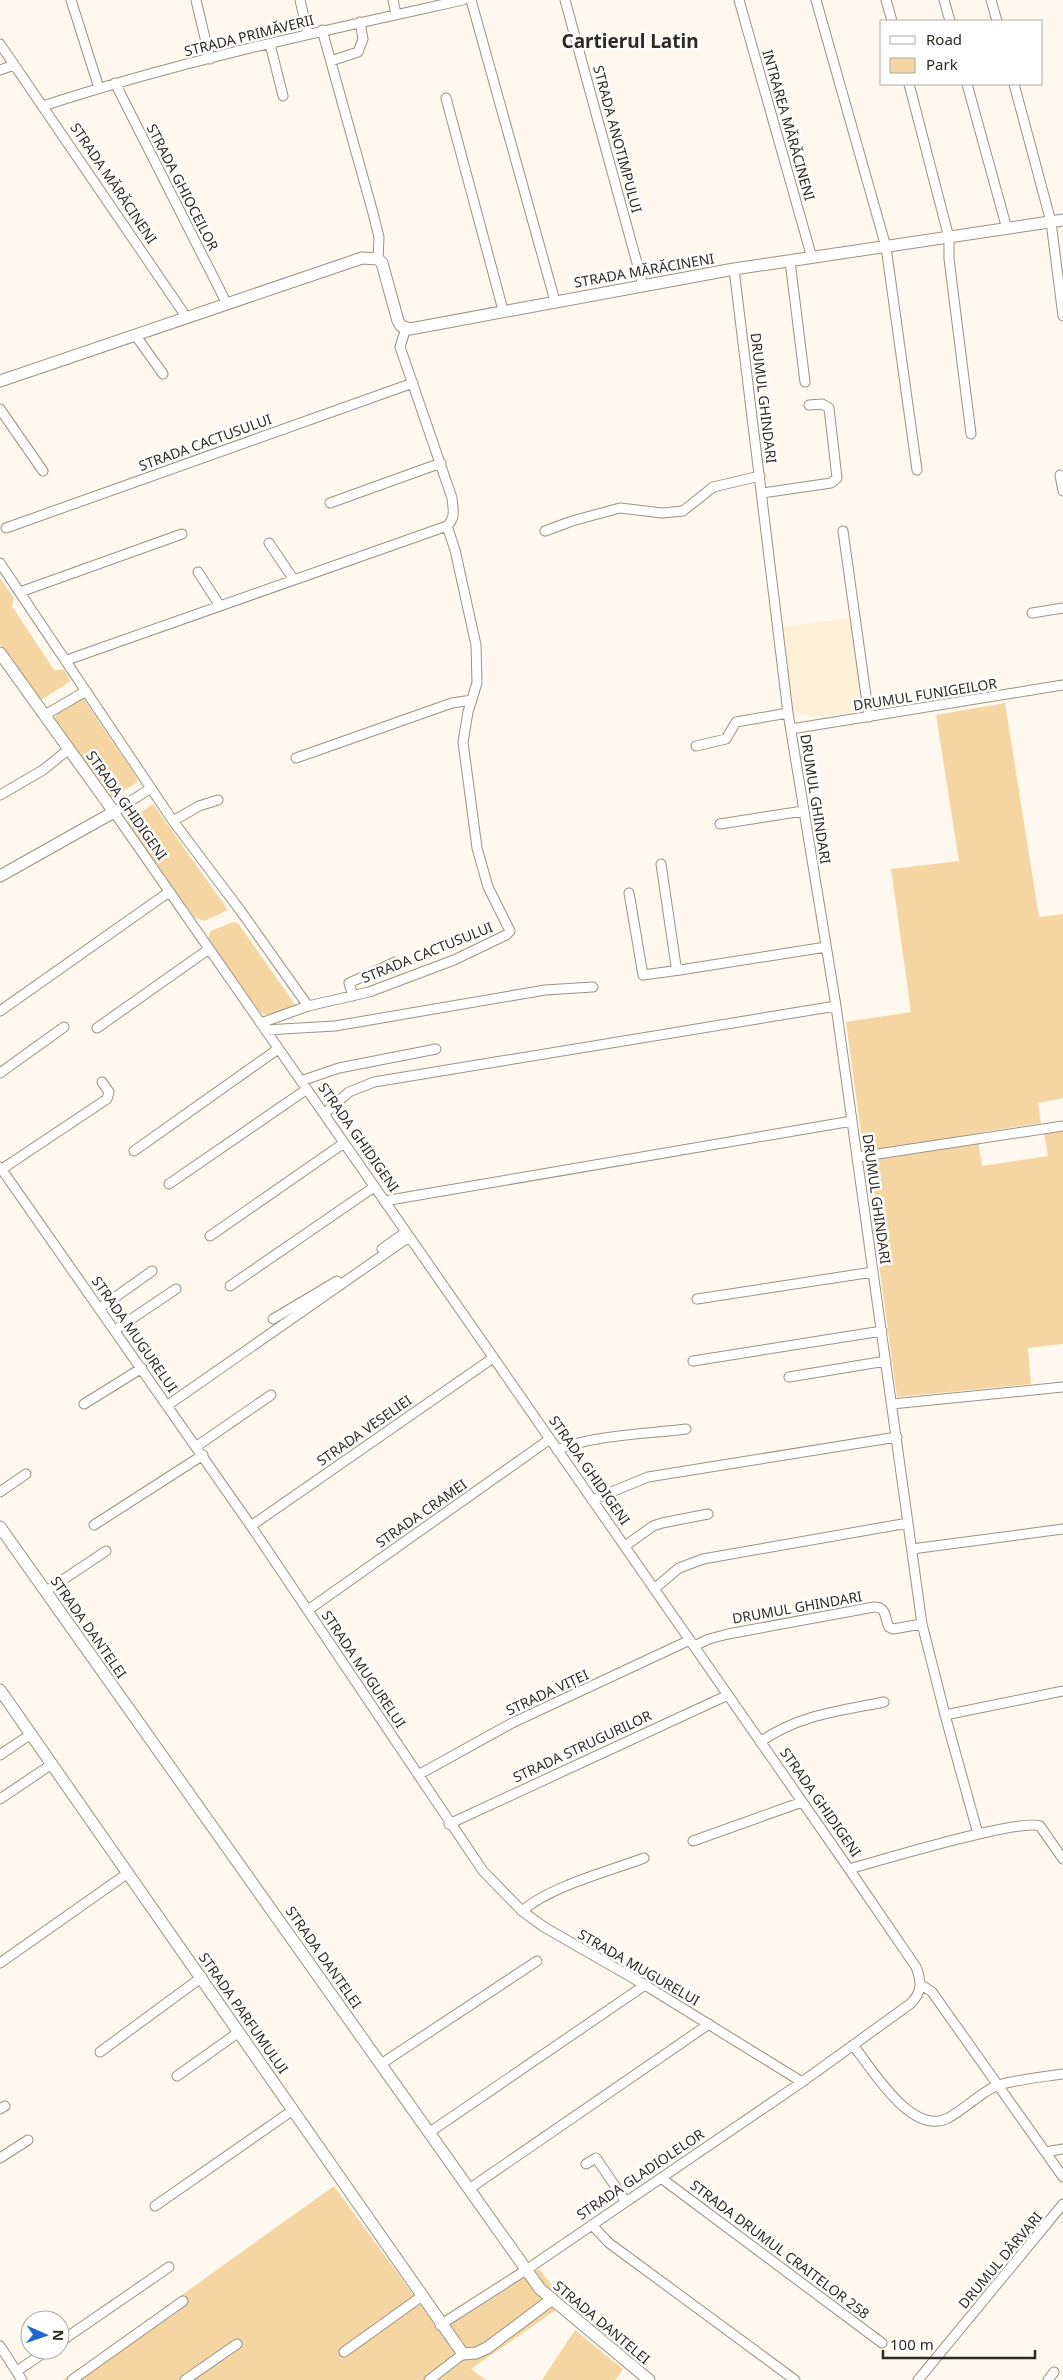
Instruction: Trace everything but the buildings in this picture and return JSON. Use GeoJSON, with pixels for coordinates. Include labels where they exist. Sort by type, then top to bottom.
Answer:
{"type":"FeatureCollection","features":[{"type":"Feature","properties":{"kind":"street"},"geometry":{"type":"LineString","coordinates":[[71,0],[99,88]]}},
{"type":"Feature","properties":{"kind":"street"},"geometry":{"type":"LineString","coordinates":[[196,0],[210,59]]}},
{"type":"Feature","properties":{"kind":"street"},"geometry":{"type":"LineString","coordinates":[[300,0],[308,34]]}},
{"type":"Feature","properties":{"kind":"street"},"geometry":{"type":"LineString","coordinates":[[393,0],[396,14]]}},
{"type":"Feature","properties":{"kind":"street","name":"STRADA PRIMĂVERII"},"geometry":{"type":"LineString","coordinates":[[43,106],[115,83],[322,30],[463,0]]}},
{"type":"Feature","properties":{"kind":"street"},"geometry":{"type":"LineString","coordinates":[[471,0],[554,301]]}},
{"type":"Feature","properties":{"kind":"street","name":"STRADA ANOTIMPULUI"},"geometry":{"type":"LineString","coordinates":[[566,0],[643,285]]}},
{"type":"Feature","properties":{"kind":"street","name":"INTRAREA MĂRĂCINENI"},"geometry":{"type":"LineString","coordinates":[[739,0],[812,258]]}},
{"type":"Feature","properties":{"kind":"street"},"geometry":{"type":"LineString","coordinates":[[816,0],[886,247],[917,470]]}},
{"type":"Feature","properties":{"kind":"street"},"geometry":{"type":"LineString","coordinates":[[886,0],[892,20]]}},
{"type":"Feature","properties":{"kind":"street"},"geometry":{"type":"LineString","coordinates":[[944,0],[950,20]]}},
{"type":"Feature","properties":{"kind":"street"},"geometry":{"type":"LineString","coordinates":[[991,0],[997,20]]}},
{"type":"Feature","properties":{"kind":"street"},"geometry":{"type":"LineString","coordinates":[[331,61],[358,52],[363,39],[360,22]]}},
{"type":"Feature","properties":{"kind":"street"},"geometry":{"type":"LineString","coordinates":[[322,30],[379,237],[378,259]]}},
{"type":"Feature","properties":{"kind":"street","name":"STRADA MĂRĂCINENI"},"geometry":{"type":"LineString","coordinates":[[0,44],[187,318]]}},
{"type":"Feature","properties":{"kind":"street"},"geometry":{"type":"LineString","coordinates":[[270,44],[283,96]]}},
{"type":"Feature","properties":{"kind":"street"},"geometry":{"type":"LineString","coordinates":[[0,70],[14,65]]}},
{"type":"Feature","properties":{"kind":"street","name":"STRADA GHIOCEILOR"},"geometry":{"type":"LineString","coordinates":[[115,83],[226,304]]}},
{"type":"Feature","properties":{"kind":"street"},"geometry":{"type":"LineString","coordinates":[[909,85],[949,238],[948,260],[971,434]]}},
{"type":"Feature","properties":{"kind":"street"},"geometry":{"type":"LineString","coordinates":[[967,85],[1007,229]]}},
{"type":"Feature","properties":{"kind":"street"},"geometry":{"type":"LineString","coordinates":[[1014,85],[1057,221],[1063,316]]}},
{"type":"Feature","properties":{"kind":"street"},"geometry":{"type":"LineString","coordinates":[[446,98],[503,310]]}},
{"type":"Feature","properties":{"kind":"street","name":"STRADA MĂRĂCINENI"},"geometry":{"type":"LineString","coordinates":[[406,328],[734,270],[1057,221]]}},
{"type":"Feature","properties":{"kind":"street"},"geometry":{"type":"LineString","coordinates":[[0,382],[362,258],[378,259],[382,263],[398,321],[406,328],[400,346],[452,498],[454,517],[447,526],[67,660]]}},
{"type":"Feature","properties":{"kind":"street"},"geometry":{"type":"LineString","coordinates":[[790,261],[805,382]]}},
{"type":"Feature","properties":{"kind":"street","name":"DRUMUL GHINDARI"},"geometry":{"type":"LineString","coordinates":[[734,270],[788,713],[836,1006],[922,1624],[944,1715],[978,1834]]}},
{"type":"Feature","properties":{"kind":"street"},"geometry":{"type":"LineString","coordinates":[[136,336],[163,374]]}},
{"type":"Feature","properties":{"kind":"street","name":"STRADA CACTUSULUI"},"geometry":{"type":"LineString","coordinates":[[6,528],[412,383]]}},
{"type":"Feature","properties":{"kind":"street"},"geometry":{"type":"LineString","coordinates":[[762,492],[831,483],[837,478],[829,408],[822,404],[808,405]]}},
{"type":"Feature","properties":{"kind":"street"},"geometry":{"type":"LineString","coordinates":[[0,409],[42,471]]}},
{"type":"Feature","properties":{"kind":"street"},"geometry":{"type":"LineString","coordinates":[[330,503],[441,463]]}},
{"type":"Feature","properties":{"kind":"street"},"geometry":{"type":"LineString","coordinates":[[1060,475],[1063,491]]}},
{"type":"Feature","properties":{"kind":"street"},"geometry":{"type":"LineString","coordinates":[[546,531],[572,521],[620,508],[662,512],[683,511],[713,487],[760,476]]}},
{"type":"Feature","properties":{"kind":"street"},"geometry":{"type":"LineString","coordinates":[[296,758],[452,703],[472,700],[477,678],[476,645],[455,550],[447,526]]}},
{"type":"Feature","properties":{"kind":"street"},"geometry":{"type":"LineString","coordinates":[[843,531],[869,717]]}},
{"type":"Feature","properties":{"kind":"street"},"geometry":{"type":"LineString","coordinates":[[20,592],[182,534]]}},
{"type":"Feature","properties":{"kind":"street"},"geometry":{"type":"LineString","coordinates":[[269,543],[294,580]]}},
{"type":"Feature","properties":{"kind":"street"},"geometry":{"type":"LineString","coordinates":[[0,563],[67,660],[173,821],[235,903],[308,1006]]}},
{"type":"Feature","properties":{"kind":"street"},"geometry":{"type":"LineString","coordinates":[[198,572],[220,606]]}},
{"type":"Feature","properties":{"kind":"street"},"geometry":{"type":"LineString","coordinates":[[1032,613],[1063,608]]}},
{"type":"Feature","properties":{"kind":"street","name":"STRADA GHIDIGENI"},"geometry":{"type":"LineString","coordinates":[[0,653],[114,812],[849,1869],[916,1967],[920,1984]]}},
{"type":"Feature","properties":{"kind":"street","name":"DRUMUL FUNIGEILOR"},"geometry":{"type":"LineString","coordinates":[[791,729],[1063,685]]}},
{"type":"Feature","properties":{"kind":"street"},"geometry":{"type":"LineString","coordinates":[[45,715],[86,691]]}},
{"type":"Feature","properties":{"kind":"street","name":"STRADA CACTUSULUI"},"geometry":{"type":"LineString","coordinates":[[263,1027],[308,1006],[369,992],[454,960],[506,935],[510,931],[488,887],[477,848],[463,747],[464,728],[472,700]]}},
{"type":"Feature","properties":{"kind":"street"},"geometry":{"type":"LineString","coordinates":[[696,746],[726,739],[736,722],[788,713]]}},
{"type":"Feature","properties":{"kind":"street"},"geometry":{"type":"LineString","coordinates":[[0,795],[43,770],[70,749]]}},
{"type":"Feature","properties":{"kind":"street"},"geometry":{"type":"LineString","coordinates":[[0,876],[114,812],[151,788]]}},
{"type":"Feature","properties":{"kind":"street"},"geometry":{"type":"LineString","coordinates":[[173,821],[194,808],[218,800]]}},
{"type":"Feature","properties":{"kind":"street"},"geometry":{"type":"LineString","coordinates":[[720,824],[803,811]]}},
{"type":"Feature","properties":{"kind":"street"},"geometry":{"type":"LineString","coordinates":[[661,864],[676,966],[680,970]]}},
{"type":"Feature","properties":{"kind":"street"},"geometry":{"type":"LineString","coordinates":[[0,1011],[169,892]]}},
{"type":"Feature","properties":{"kind":"street"},"geometry":{"type":"LineString","coordinates":[[629,893],[643,975],[826,947]]}},
{"type":"Feature","properties":{"kind":"street"},"geometry":{"type":"LineString","coordinates":[[97,1028],[209,949]]}},
{"type":"Feature","properties":{"kind":"street","name":"STRADA CACTUSULUI"},"geometry":{"type":"LineString","coordinates":[[353,996],[349,983],[395,962]]}},
{"type":"Feature","properties":{"kind":"street"},"geometry":{"type":"LineString","coordinates":[[263,1027],[335,1026],[545,990],[593,987]]}},
{"type":"Feature","properties":{"kind":"street"},"geometry":{"type":"LineString","coordinates":[[324,1114],[349,1092],[374,1082],[836,1006]]}},
{"type":"Feature","properties":{"kind":"street"},"geometry":{"type":"LineString","coordinates":[[0,1073],[64,1028]]}},
{"type":"Feature","properties":{"kind":"street"},"geometry":{"type":"LineString","coordinates":[[134,1151],[278,1048]]}},
{"type":"Feature","properties":{"kind":"street"},"geometry":{"type":"LineString","coordinates":[[168,1184],[304,1085],[339,1068],[436,1049]]}},
{"type":"Feature","properties":{"kind":"street"},"geometry":{"type":"LineString","coordinates":[[1,1168],[107,1099],[109,1092],[102,1082]]}},
{"type":"Feature","properties":{"kind":"street"},"geometry":{"type":"LineString","coordinates":[[384,1201],[852,1121]]}},
{"type":"Feature","properties":{"kind":"street"},"geometry":{"type":"LineString","coordinates":[[858,1157],[1063,1126]]}},
{"type":"Feature","properties":{"kind":"street"},"geometry":{"type":"LineString","coordinates":[[210,1236],[344,1143]]}},
{"type":"Feature","properties":{"kind":"street","name":"STRADA MUGURELUI"},"geometry":{"type":"LineString","coordinates":[[1,1168],[203,1455],[482,1871],[522,1910],[544,1927],[645,1985],[802,2082]]}},
{"type":"Feature","properties":{"kind":"street"},"geometry":{"type":"LineString","coordinates":[[230,1286],[374,1187]]}},
{"type":"Feature","properties":{"kind":"street"},"geometry":{"type":"LineString","coordinates":[[273,1319],[330,1286],[408,1234]]}},
{"type":"Feature","properties":{"kind":"street"},"geometry":{"type":"LineString","coordinates":[[168,1406],[408,1234]]}},
{"type":"Feature","properties":{"kind":"street"},"geometry":{"type":"LineString","coordinates":[[100,1308],[152,1271]]}},
{"type":"Feature","properties":{"kind":"street"},"geometry":{"type":"LineString","coordinates":[[697,1299],[874,1272]]}},
{"type":"Feature","properties":{"kind":"street"},"geometry":{"type":"LineString","coordinates":[[115,1330],[176,1289]]}},
{"type":"Feature","properties":{"kind":"street"},"geometry":{"type":"LineString","coordinates":[[693,1361],[882,1331]]}},
{"type":"Feature","properties":{"kind":"street","name":"STRADA VESELIEI"},"geometry":{"type":"LineString","coordinates":[[251,1526],[493,1358]]}},
{"type":"Feature","properties":{"kind":"street"},"geometry":{"type":"LineString","coordinates":[[789,1377],[886,1361]]}},
{"type":"Feature","properties":{"kind":"street"},"geometry":{"type":"LineString","coordinates":[[84,1404],[142,1368]]}},
{"type":"Feature","properties":{"kind":"street"},"geometry":{"type":"LineString","coordinates":[[892,1404],[1063,1386]]}},
{"type":"Feature","properties":{"kind":"street"},"geometry":{"type":"LineString","coordinates":[[196,1446],[271,1394]]}},
{"type":"Feature","properties":{"kind":"street"},"geometry":{"type":"LineString","coordinates":[[557,1450],[568,1445],[686,1429]]}},
{"type":"Feature","properties":{"kind":"street"},"geometry":{"type":"LineString","coordinates":[[592,1500],[648,1477],[897,1437]]}},
{"type":"Feature","properties":{"kind":"street","name":"STRADA CRAMEI"},"geometry":{"type":"LineString","coordinates":[[308,1610],[550,1440]]}},
{"type":"Feature","properties":{"kind":"street"},"geometry":{"type":"LineString","coordinates":[[94,1525],[203,1455]]}},
{"type":"Feature","properties":{"kind":"street"},"geometry":{"type":"LineString","coordinates":[[0,1492],[26,1474]]}},
{"type":"Feature","properties":{"kind":"street"},"geometry":{"type":"LineString","coordinates":[[625,1546],[653,1526],[708,1514]]}},
{"type":"Feature","properties":{"kind":"street"},"geometry":{"type":"LineString","coordinates":[[654,1589],[679,1568],[703,1558],[908,1523]]}},
{"type":"Feature","properties":{"kind":"street","name":"STRADA DANTELEI"},"geometry":{"type":"LineString","coordinates":[[0,1527],[526,2270],[551,2300],[649,2380]]}},
{"type":"Feature","properties":{"kind":"street"},"geometry":{"type":"LineString","coordinates":[[912,1549],[1063,1529]]}},
{"type":"Feature","properties":{"kind":"street"},"geometry":{"type":"LineString","coordinates":[[46,1591],[106,1551]]}},
{"type":"Feature","properties":{"kind":"street","name":"DRUMUL GHINDARI"},"geometry":{"type":"LineString","coordinates":[[692,1643],[728,1634],[874,1607],[880,1607],[884,1610],[889,1627],[893,1629],[922,1624]]}},
{"type":"Feature","properties":{"kind":"street","name":"STRADA VIȚEI"},"geometry":{"type":"LineString","coordinates":[[418,1775],[512,1723],[692,1643]]}},
{"type":"Feature","properties":{"kind":"street","name":"STRADA PARFUMULUI"},"geometry":{"type":"LineString","coordinates":[[0,1690],[294,2110],[440,2325],[463,2354]]}},
{"type":"Feature","properties":{"kind":"street"},"geometry":{"type":"LineString","coordinates":[[944,1715],[1063,1691]]}},
{"type":"Feature","properties":{"kind":"street","name":"STRADA STRUGURILOR"},"geometry":{"type":"LineString","coordinates":[[449,1824],[728,1695]]}},
{"type":"Feature","properties":{"kind":"street"},"geometry":{"type":"LineString","coordinates":[[760,1742],[788,1724],[811,1717],[884,1702]]}},
{"type":"Feature","properties":{"kind":"street"},"geometry":{"type":"LineString","coordinates":[[0,1755],[31,1734]]}},
{"type":"Feature","properties":{"kind":"street"},"geometry":{"type":"LineString","coordinates":[[0,1799],[52,1764]]}},
{"type":"Feature","properties":{"kind":"street"},"geometry":{"type":"LineString","coordinates":[[693,1841],[802,1802]]}},
{"type":"Feature","properties":{"kind":"street"},"geometry":{"type":"LineString","coordinates":[[849,1869],[978,1834],[1036,1824],[1040,1826],[1063,1859]]}},
{"type":"Feature","properties":{"kind":"street"},"geometry":{"type":"LineString","coordinates":[[522,1910],[532,1902],[548,1894],[644,1858]]}},
{"type":"Feature","properties":{"kind":"street"},"geometry":{"type":"LineString","coordinates":[[0,1963],[128,1873]]}},
{"type":"Feature","properties":{"kind":"street"},"geometry":{"type":"LineString","coordinates":[[381,2064],[537,1961]]}},
{"type":"Feature","properties":{"kind":"street"},"geometry":{"type":"LineString","coordinates":[[100,2052],[202,1978]]}},
{"type":"Feature","properties":{"kind":"street"},"geometry":{"type":"LineString","coordinates":[[1063,2074],[998,2085],[949,2118],[935,2122],[926,2120],[902,2106],[853,2045],[918,1997],[920,1984],[932,1992],[998,2085],[1045,2152],[1063,2177]]}},
{"type":"Feature","properties":{"kind":"street"},"geometry":{"type":"LineString","coordinates":[[430,2132],[645,1985]]}},
{"type":"Feature","properties":{"kind":"street"},"geometry":{"type":"LineString","coordinates":[[469,2190],[709,2024]]}},
{"type":"Feature","properties":{"kind":"street"},"geometry":{"type":"LineString","coordinates":[[177,2076],[239,2032]]}},
{"type":"Feature","properties":{"kind":"street","name":"STRADA GLADIOLELOR"},"geometry":{"type":"LineString","coordinates":[[440,2325],[526,2270],[802,2082],[853,2045]]}},
{"type":"Feature","properties":{"kind":"street"},"geometry":{"type":"LineString","coordinates":[[155,2206],[294,2110]]}},
{"type":"Feature","properties":{"kind":"street"},"geometry":{"type":"LineString","coordinates":[[0,2158],[28,2140]]}},
{"type":"Feature","properties":{"kind":"street"},"geometry":{"type":"LineString","coordinates":[[1045,2152],[1063,2149]]}},
{"type":"Feature","properties":{"kind":"street"},"geometry":{"type":"LineString","coordinates":[[586,2164],[596,2158],[626,2202]]}},
{"type":"Feature","properties":{"kind":"street","name":"STRADA DRUMUL CRAITELOR 258"},"geometry":{"type":"LineString","coordinates":[[661,2178],[882,2343]]}},
{"type":"Feature","properties":{"kind":"street","name":"DRUMUL DÂRVARI"},"geometry":{"type":"LineString","coordinates":[[918,2380],[1063,2204]]}},
{"type":"Feature","properties":{"kind":"street"},"geometry":{"type":"LineString","coordinates":[[592,2225],[609,2243],[795,2380]]}},
{"type":"Feature","properties":{"kind":"street"},"geometry":{"type":"LineString","coordinates":[[70,2335],[169,2267]]}},
{"type":"Feature","properties":{"kind":"street"},"geometry":{"type":"LineString","coordinates":[[344,2352],[422,2296]]}},
{"type":"Feature","properties":{"kind":"street"},"geometry":{"type":"LineString","coordinates":[[429,2380],[463,2354],[476,2353],[487,2348],[551,2300]]}},
{"type":"Feature","properties":{"kind":"street"},"geometry":{"type":"LineString","coordinates":[[72,2380],[183,2301]]}},
{"type":"Feature","properties":{"kind":"street"},"geometry":{"type":"LineString","coordinates":[[185,2380],[237,2344]]}},
{"type":"Feature","properties":{"kind":"street"},"geometry":{"type":"LineString","coordinates":[[0,2346],[22,2380]]}},
{"type":"Feature","properties":{"kind":"street"},"geometry":{"type":"LineString","coordinates":[[16,2371],[33,2360]]}},
{"type":"Feature","properties":{"kind":"street"},"geometry":{"type":"LineString","coordinates":[[1048,2380],[1054,2372]]}},
{"type":"Feature","properties":{"kind":"shaded area"},"geometry":{"type":"Polygon","coordinates":[[[851,618],[863,711],[814,717],[797,713],[791,707],[780,627],[851,618]]]}},
{"type":"Feature","properties":{"kind":"green space"},"geometry":{"type":"Polygon","coordinates":[[[0,578],[14,598],[12,606],[54,670],[64,670],[71,681],[41,700],[0,644],[0,578]]]}},
{"type":"Feature","properties":{"kind":"green space"},"geometry":{"type":"Polygon","coordinates":[[[83,698],[137,778],[137,782],[113,798],[108,796],[55,719],[57,714],[83,698]]]}},
{"type":"Feature","properties":{"kind":"green space"},"geometry":{"type":"Polygon","coordinates":[[[1005,703],[1039,917],[1063,914],[1063,1098],[1038,1103],[1041,1123],[977,1133],[982,1166],[1048,1156],[1044,1132],[1063,1130],[1063,1344],[1028,1348],[1031,1384],[897,1397],[846,1022],[911,1012],[891,869],[959,861],[936,715],[1005,703]]]}},
{"type":"Feature","properties":{"kind":"green space"},"geometry":{"type":"Polygon","coordinates":[[[153,804],[228,910],[204,921],[194,917],[127,821],[153,804]]]}},
{"type":"Feature","properties":{"kind":"green space"},"geometry":{"type":"Polygon","coordinates":[[[233,922],[238,923],[296,1006],[273,1015],[260,1012],[208,938],[211,931],[233,922]]]}},
{"type":"Feature","properties":{"kind":"green space"},"geometry":{"type":"Polygon","coordinates":[[[334,2186],[439,2330],[539,2269],[566,2303],[471,2369],[486,2380],[63,2380],[334,2186]]]}},
{"type":"Feature","properties":{"kind":"green space"},"geometry":{"type":"Polygon","coordinates":[[[575,2330],[623,2369],[615,2380],[542,2380],[575,2330]]]}},
{"type":"Feature","properties":{"kind":"district","name":"Cartierul Latin"},"geometry":{"type":"Point","coordinates":[630,41]}}]}
